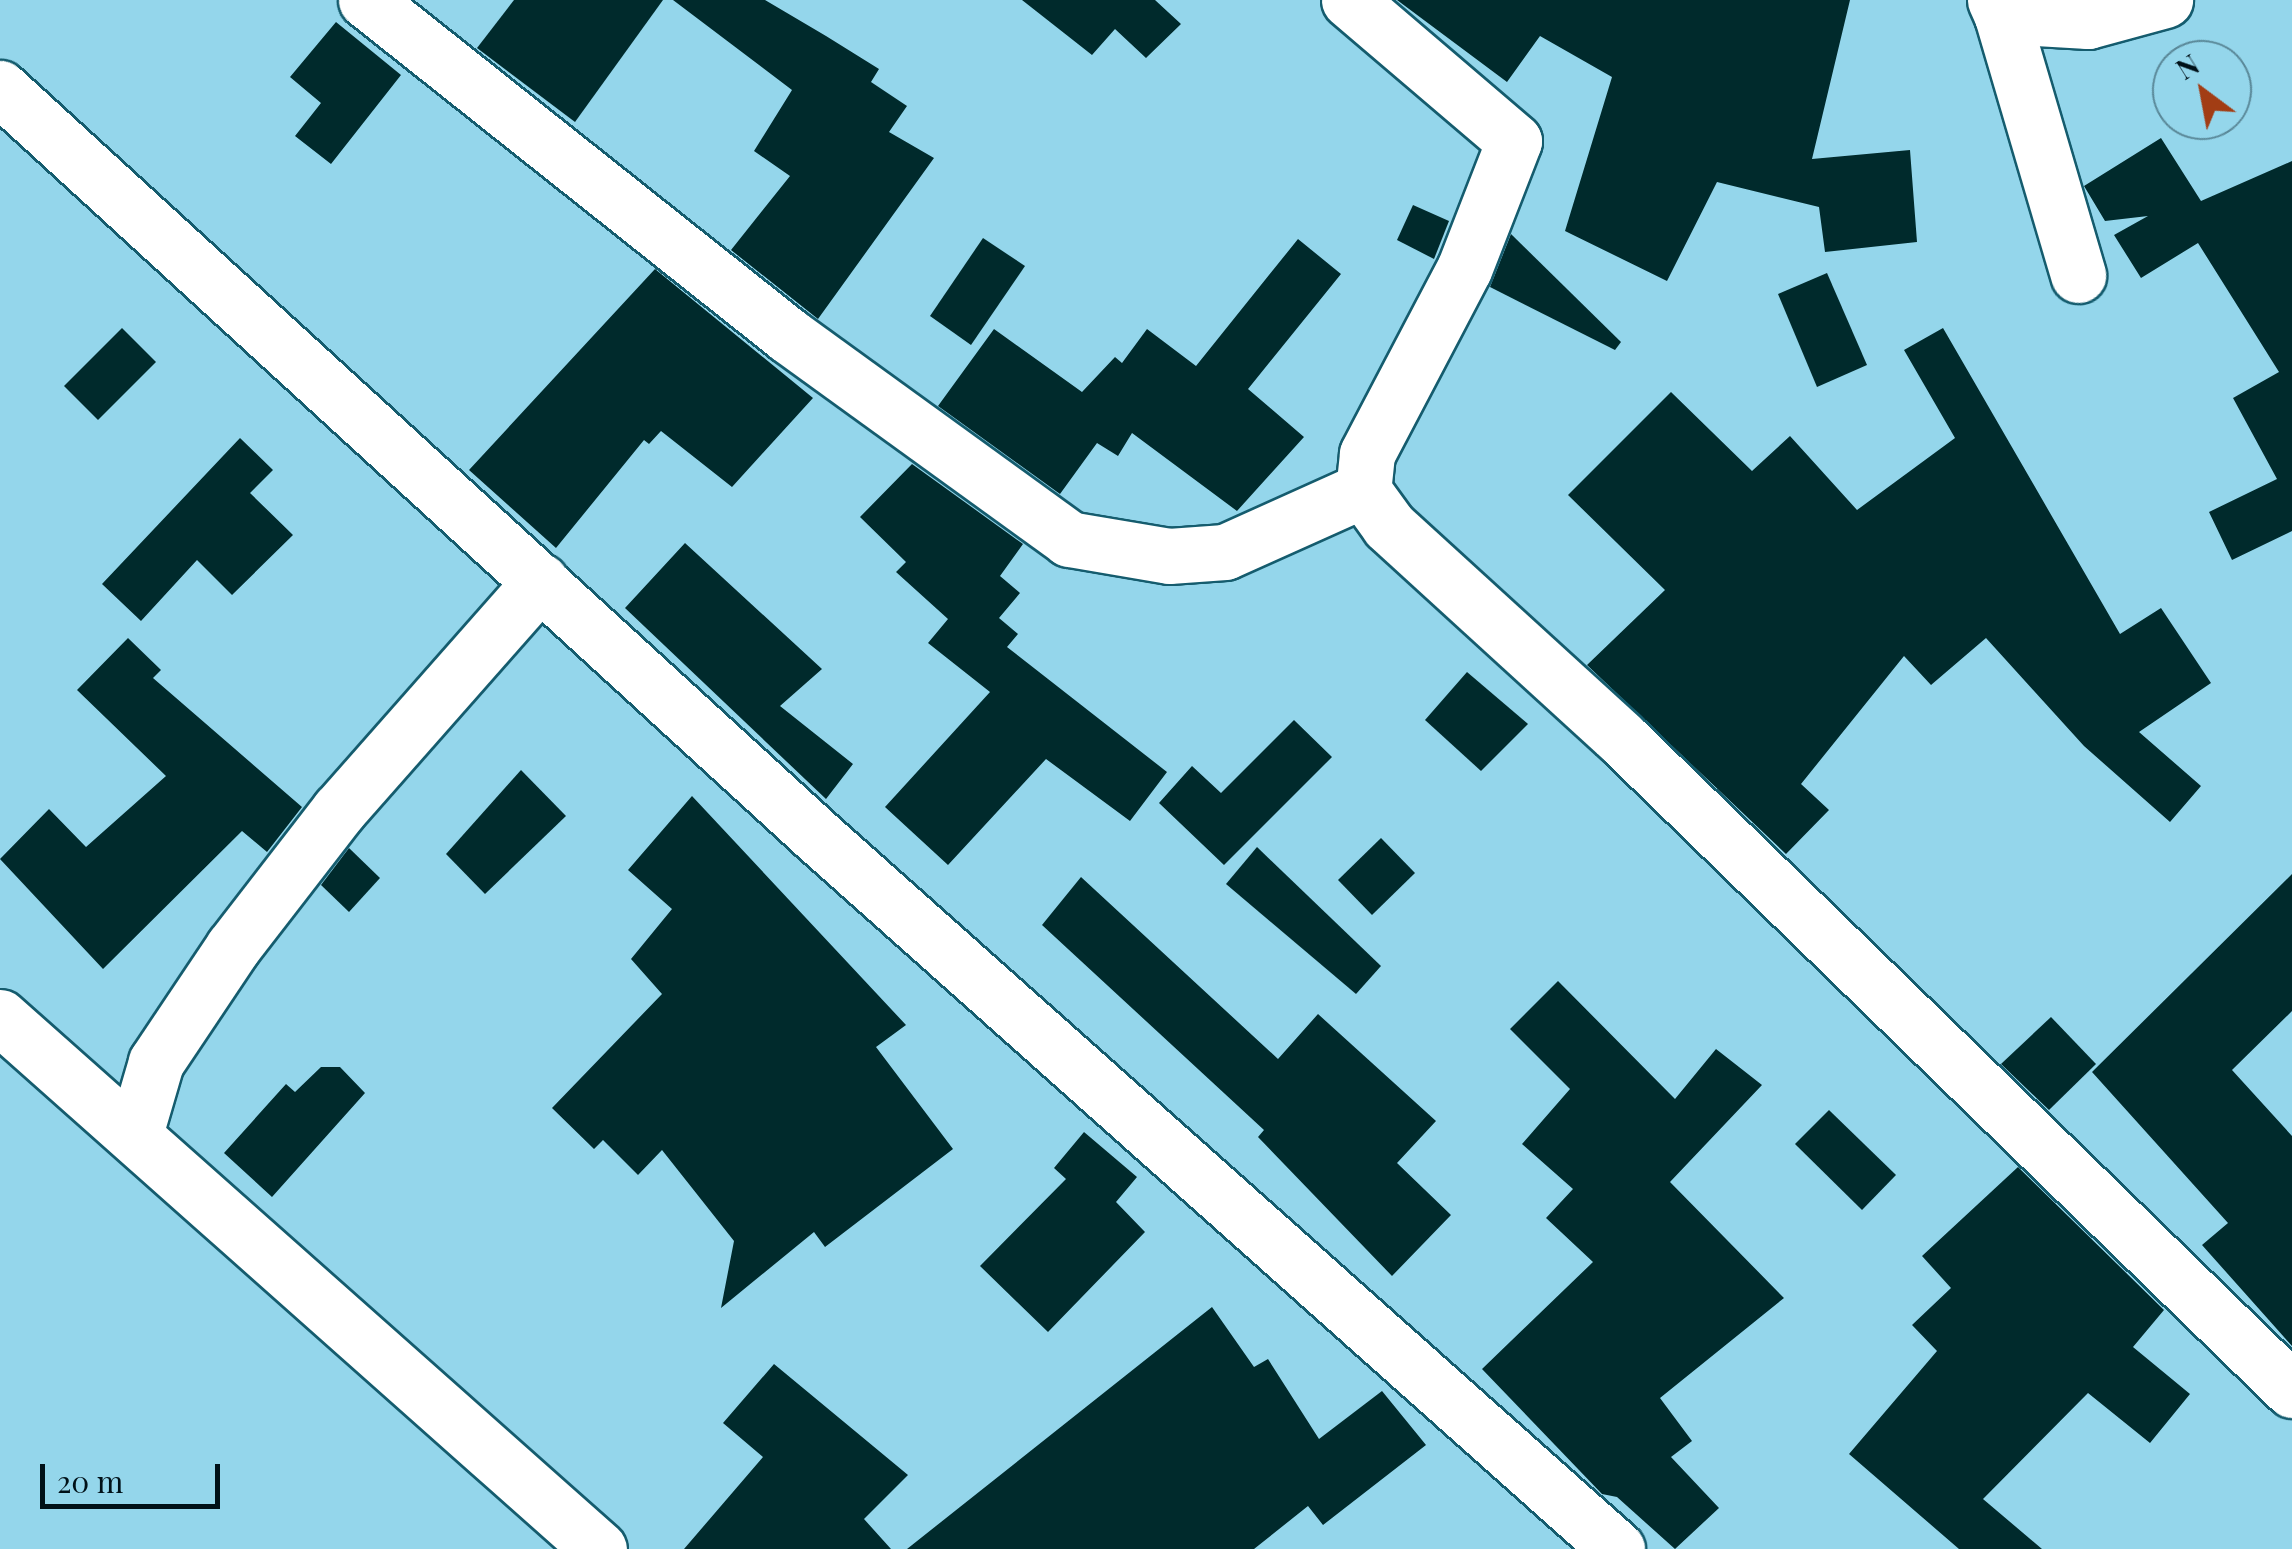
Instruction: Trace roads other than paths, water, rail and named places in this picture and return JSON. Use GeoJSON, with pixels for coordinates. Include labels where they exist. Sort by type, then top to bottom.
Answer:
{"type":"FeatureCollection","features":[{"type":"Feature","properties":{"kind":"street"},"geometry":{"type":"LineString","coordinates":[[366,0],[789,336],[1069,539],[1169,556],[1225,552],[1363,490]]}},
{"type":"Feature","properties":{"kind":"street"},"geometry":{"type":"LineString","coordinates":[[1349,0],[1514,141],[1464,269],[1368,454],[1363,490],[1389,526],[1620,737],[2292,1390]]}},
{"type":"Feature","properties":{"kind":"street"},"geometry":{"type":"LineString","coordinates":[[2078,275],[1998,8],[2088,22],[2165,0]]}},
{"type":"Feature","properties":{"kind":"street"},"geometry":{"type":"LineString","coordinates":[[8,112],[541,581],[1617,1549]]}},
{"type":"Feature","properties":{"kind":"street"},"geometry":{"type":"LineString","coordinates":[[135,1134],[156,1062],[233,946],[339,810],[541,581]]}},
{"type":"Feature","properties":{"kind":"street"},"geometry":{"type":"LineString","coordinates":[[0,1017],[600,1549]]}}]}
